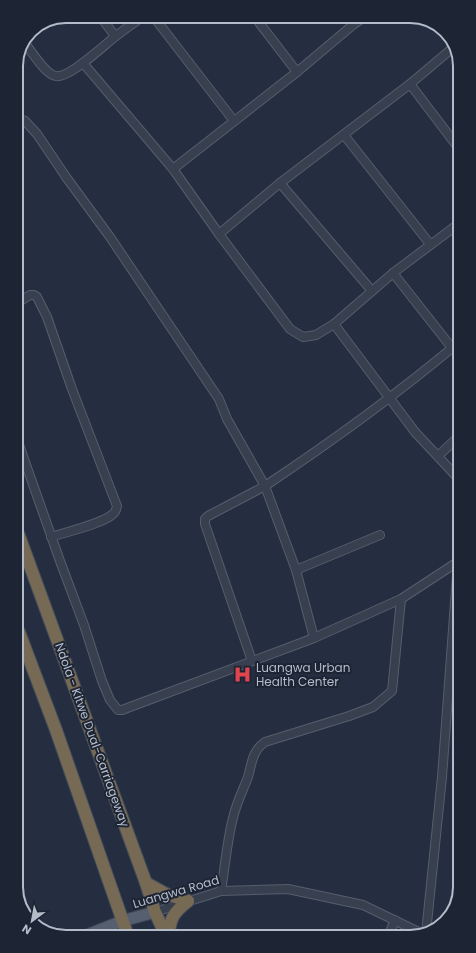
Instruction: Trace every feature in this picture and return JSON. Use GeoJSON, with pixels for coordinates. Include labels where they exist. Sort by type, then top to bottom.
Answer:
{"type":"FeatureCollection","features":[{"type":"Feature","properties":{"kind":"highway","name":"Ndola - Kitwe Dual-Carriageway"},"geometry":{"type":"LineString","coordinates":[[23,549],[146,883],[155,912],[164,930]]}},
{"type":"Feature","properties":{"kind":"highway"},"geometry":{"type":"LineString","coordinates":[[23,645],[56,730],[126,930]]}},
{"type":"Feature","properties":{"kind":"highway"},"geometry":{"type":"LineString","coordinates":[[146,883],[166,894],[188,901]]}},
{"type":"Feature","properties":{"kind":"highway"},"geometry":{"type":"LineString","coordinates":[[168,930],[175,912],[188,901]]}},
{"type":"Feature","properties":{"kind":"main road","name":"Luangwa Road"},"geometry":{"type":"LineString","coordinates":[[100,930],[122,921],[155,912]]}},
{"type":"Feature","properties":{"kind":"street"},"geometry":{"type":"LineString","coordinates":[[106,23],[116,36]]}},
{"type":"Feature","properties":{"kind":"street"},"geometry":{"type":"LineString","coordinates":[[28,46],[48,73],[55,76],[63,76],[83,63],[134,23]]}},
{"type":"Feature","properties":{"kind":"street"},"geometry":{"type":"LineString","coordinates":[[158,23],[234,121]]}},
{"type":"Feature","properties":{"kind":"street"},"geometry":{"type":"LineString","coordinates":[[259,23],[297,72]]}},
{"type":"Feature","properties":{"kind":"street"},"geometry":{"type":"LineString","coordinates":[[173,170],[297,72],[354,24]]}},
{"type":"Feature","properties":{"kind":"street"},"geometry":{"type":"LineString","coordinates":[[219,234],[280,183],[410,84],[450,51]]}},
{"type":"Feature","properties":{"kind":"street"},"geometry":{"type":"LineString","coordinates":[[83,63],[173,170],[290,329],[303,337],[316,335],[334,324],[393,273],[453,228]]}},
{"type":"Feature","properties":{"kind":"street"},"geometry":{"type":"LineString","coordinates":[[410,84],[453,141]]}},
{"type":"Feature","properties":{"kind":"street"},"geometry":{"type":"LineString","coordinates":[[23,120],[36,134],[66,178],[110,236],[216,395],[227,419],[265,486],[296,570],[314,638]]}},
{"type":"Feature","properties":{"kind":"street"},"geometry":{"type":"LineString","coordinates":[[344,135],[430,244]]}},
{"type":"Feature","properties":{"kind":"street"},"geometry":{"type":"LineString","coordinates":[[280,183],[372,291]]}},
{"type":"Feature","properties":{"kind":"street"},"geometry":{"type":"LineString","coordinates":[[393,273],[453,343]]}},
{"type":"Feature","properties":{"kind":"street"},"geometry":{"type":"LineString","coordinates":[[23,300],[34,295],[47,317],[72,389],[117,506],[116,511],[112,515],[92,524],[51,537]]}},
{"type":"Feature","properties":{"kind":"street"},"geometry":{"type":"LineString","coordinates":[[334,324],[415,432],[453,472]]}},
{"type":"Feature","properties":{"kind":"street"},"geometry":{"type":"LineString","coordinates":[[252,661],[205,524],[205,519],[265,486],[314,454],[389,399],[453,347]]}},
{"type":"Feature","properties":{"kind":"street"},"geometry":{"type":"LineString","coordinates":[[438,456],[453,442]]}},
{"type":"Feature","properties":{"kind":"street"},"geometry":{"type":"LineString","coordinates":[[23,456],[84,625],[102,681],[110,700],[118,710],[122,710],[314,638],[401,599],[453,564]]}},
{"type":"Feature","properties":{"kind":"street"},"geometry":{"type":"LineString","coordinates":[[296,570],[380,535]]}},
{"type":"Feature","properties":{"kind":"street"},"geometry":{"type":"LineString","coordinates":[[222,891],[233,818],[255,752],[260,745],[265,742],[373,707],[392,691],[401,599]]}},
{"type":"Feature","properties":{"kind":"street"},"geometry":{"type":"LineString","coordinates":[[427,927],[442,777],[453,628]]}},
{"type":"Feature","properties":{"kind":"street","name":"Luangwa Road"},"geometry":{"type":"LineString","coordinates":[[155,912],[222,891],[288,889],[363,905],[414,930]]}},
{"type":"Feature","properties":{"kind":"street"},"geometry":{"type":"LineString","coordinates":[[391,930],[395,920]]}},
{"type":"Feature","properties":{"kind":"place","name":"Luangwa Urban Health Center"},"geometry":{"type":"Point","coordinates":[243,675]}}]}
